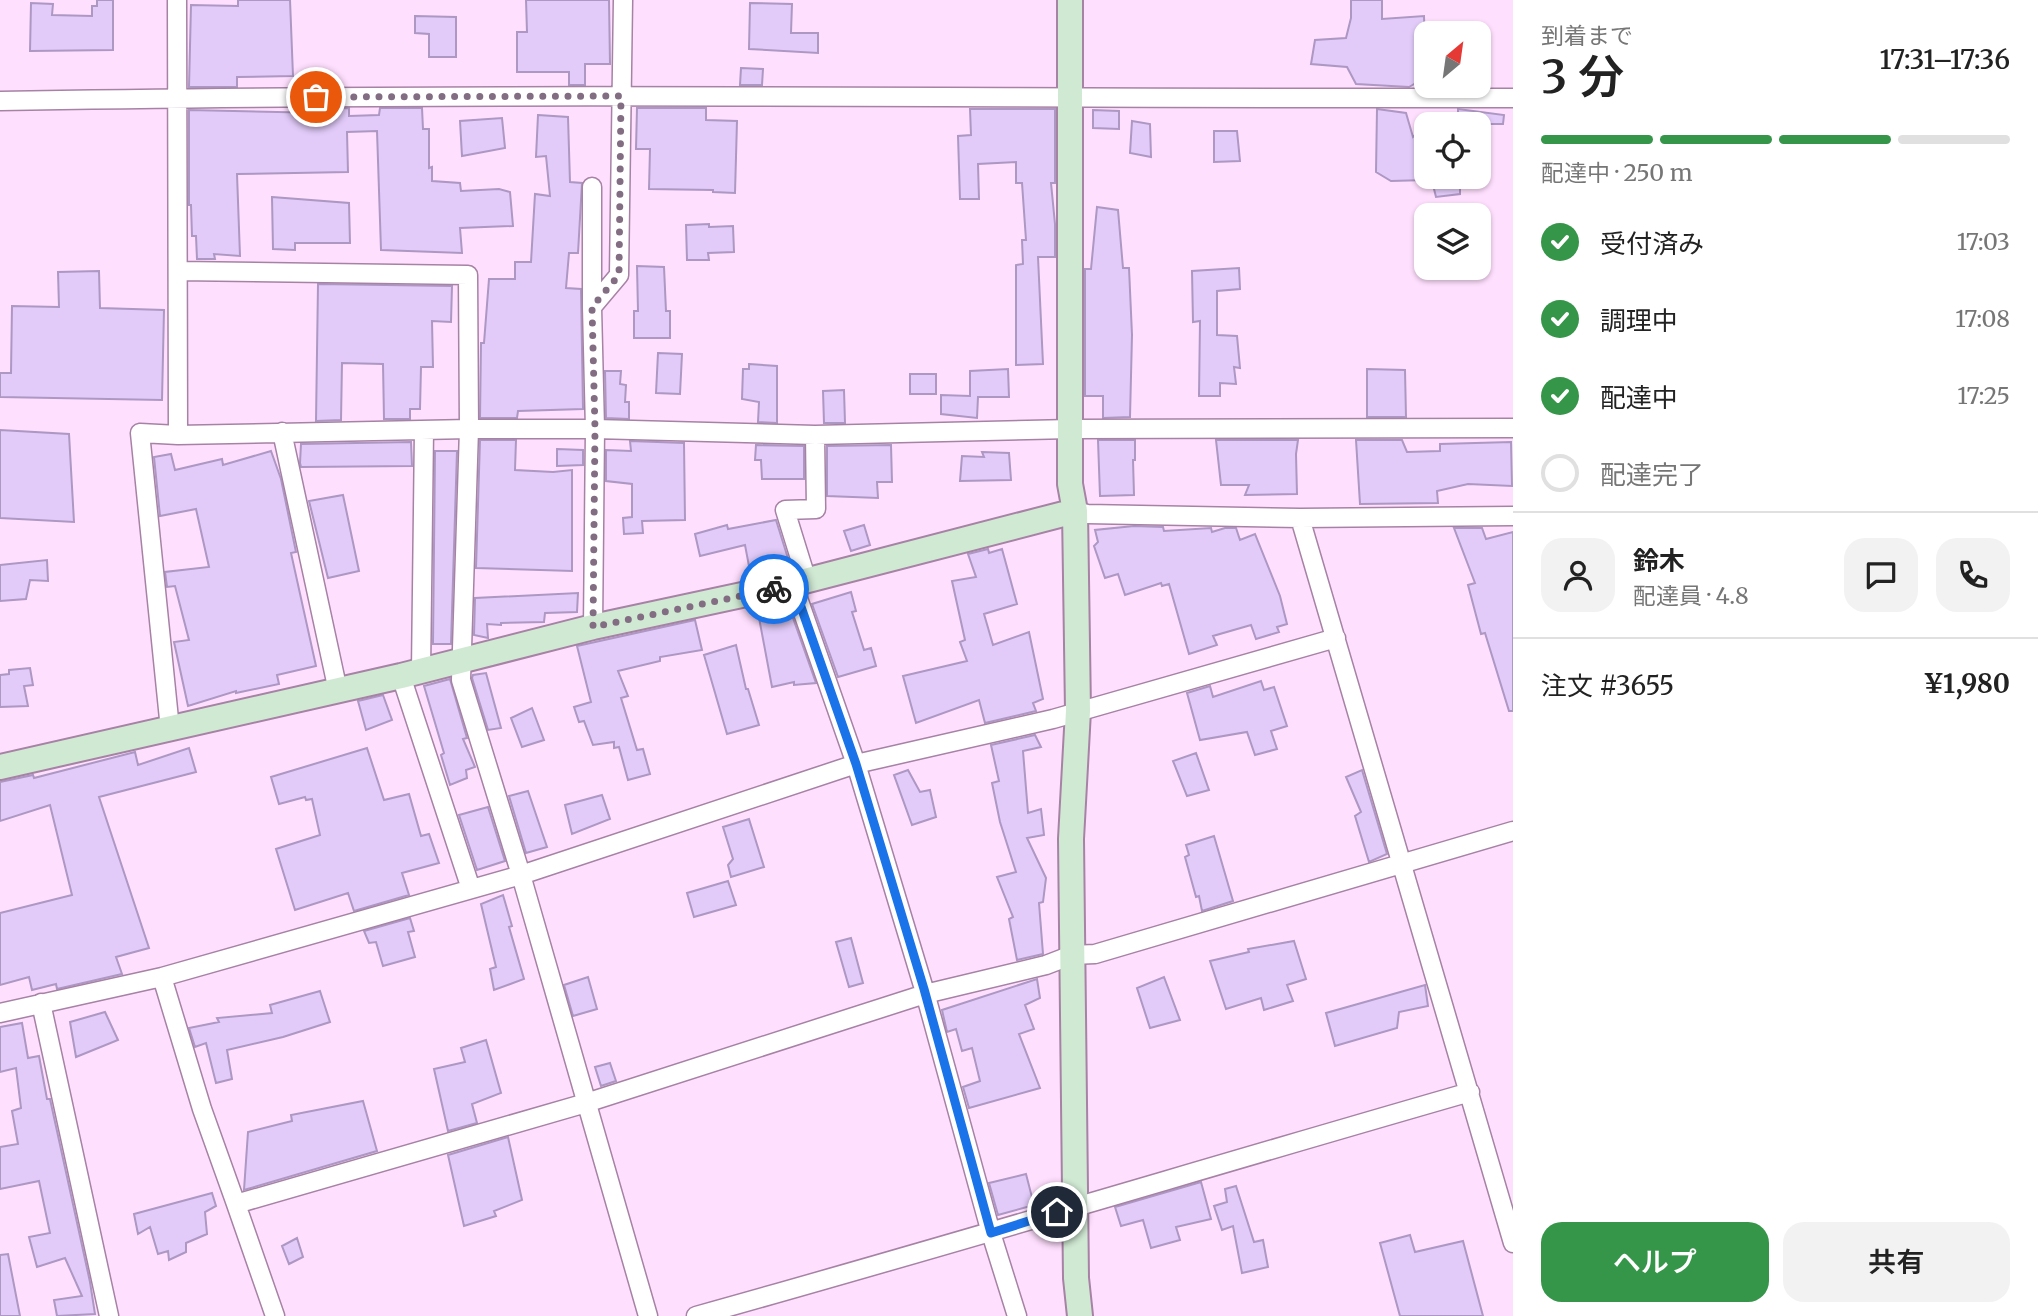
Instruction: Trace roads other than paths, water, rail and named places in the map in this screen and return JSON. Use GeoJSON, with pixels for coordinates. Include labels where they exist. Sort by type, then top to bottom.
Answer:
{"type":"FeatureCollection","features":[{"type":"Feature","properties":{"kind":"street"},"geometry":{"type":"LineString","coordinates":[[177,0],[178,435]]}},
{"type":"Feature","properties":{"kind":"street"},"geometry":{"type":"LineString","coordinates":[[592,307],[619,275],[623,0]]}},
{"type":"Feature","properties":{"kind":"street"},"geometry":{"type":"LineString","coordinates":[[1070,0],[1070,484],[1075,511],[1078,711],[1071,839],[1076,1278],[1080,1316]]}},
{"type":"Feature","properties":{"kind":"street"},"geometry":{"type":"LineString","coordinates":[[0,101],[621,96],[1513,98]]}},
{"type":"Feature","properties":{"kind":"street"},"geometry":{"type":"LineString","coordinates":[[592,187],[595,429],[593,627]]}},
{"type":"Feature","properties":{"kind":"street"},"geometry":{"type":"LineString","coordinates":[[179,271],[468,275],[469,429],[461,680],[521,875],[648,1316]]}},
{"type":"Feature","properties":{"kind":"street"},"geometry":{"type":"LineString","coordinates":[[170,729],[140,433],[178,435],[595,429],[815,435],[1071,429],[1513,428]]}},
{"type":"Feature","properties":{"kind":"street"},"geometry":{"type":"LineString","coordinates":[[424,430],[411,674],[471,889]]}},
{"type":"Feature","properties":{"kind":"street"},"geometry":{"type":"LineString","coordinates":[[282,432],[338,691]]}},
{"type":"Feature","properties":{"kind":"street"},"geometry":{"type":"LineString","coordinates":[[815,435],[816,509],[785,510],[800,583],[925,994],[991,1233],[1017,1316]]}},
{"type":"Feature","properties":{"kind":"street"},"geometry":{"type":"LineString","coordinates":[[0,768],[411,674],[593,627],[800,583],[1075,511],[1087,514],[1300,518],[1513,516]]}},
{"type":"Feature","properties":{"kind":"street"},"geometry":{"type":"LineString","coordinates":[[1300,518],[1513,1243]]}},
{"type":"Feature","properties":{"kind":"street"},"geometry":{"type":"LineString","coordinates":[[0,1013],[162,977],[521,875],[856,764],[1078,711],[1336,638]]}},
{"type":"Feature","properties":{"kind":"street"},"geometry":{"type":"LineString","coordinates":[[236,1204],[586,1103],[925,994],[1046,965],[1072,955],[1095,954],[1513,831]]}},
{"type":"Feature","properties":{"kind":"street"},"geometry":{"type":"LineString","coordinates":[[162,977],[202,1109],[275,1316]]}},
{"type":"Feature","properties":{"kind":"street"},"geometry":{"type":"LineString","coordinates":[[41,1003],[109,1316]]}},
{"type":"Feature","properties":{"kind":"street"},"geometry":{"type":"LineString","coordinates":[[696,1316],[991,1233],[1076,1205],[1470,1092]]}}]}
